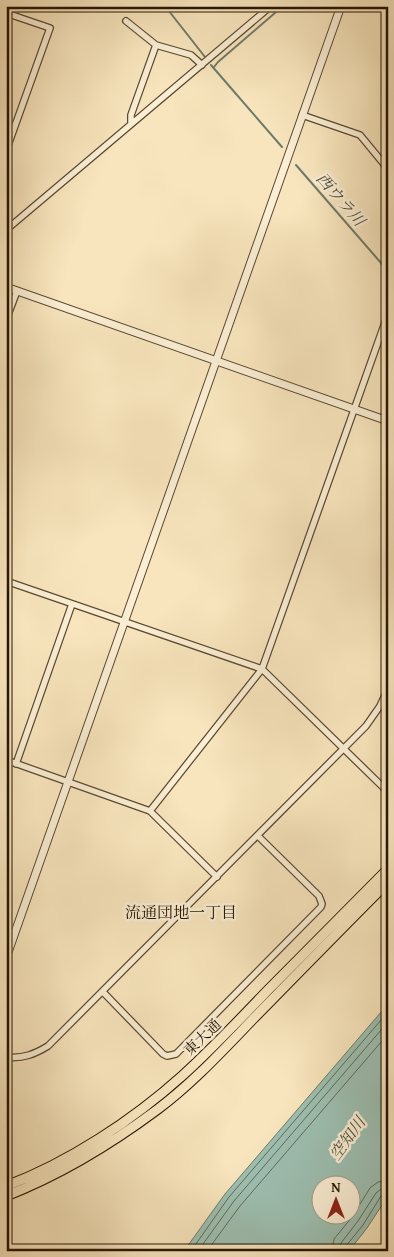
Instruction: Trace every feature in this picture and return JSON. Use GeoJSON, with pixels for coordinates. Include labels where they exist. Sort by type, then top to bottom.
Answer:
{"type":"FeatureCollection","features":[{"type":"Feature","properties":{"kind":"highway","name":"東大通"},"geometry":{"type":"LineString","coordinates":[[6,1186],[20,1181],[80,1150],[118,1126],[163,1092],[238,1021],[388,869]]}},
{"type":"Feature","properties":{"kind":"highway","name":"東大通"},"geometry":{"type":"LineString","coordinates":[[6,1196],[24,1189],[84,1158],[159,1108],[189,1082],[244,1028],[388,882]]}},
{"type":"Feature","properties":{"kind":"street"},"geometry":{"type":"LineString","coordinates":[[6,230],[271,6]]}},
{"type":"Feature","properties":{"kind":"street"},"geometry":{"type":"LineString","coordinates":[[6,958],[341,6]]}},
{"type":"Feature","properties":{"kind":"street"},"geometry":{"type":"LineString","coordinates":[[6,13],[50,28],[6,151]]}},
{"type":"Feature","properties":{"kind":"street"},"geometry":{"type":"LineString","coordinates":[[126,21],[156,45],[190,55],[202,65]]}},
{"type":"Feature","properties":{"kind":"street"},"geometry":{"type":"LineString","coordinates":[[131,124],[131,115],[156,45]]}},
{"type":"Feature","properties":{"kind":"street"},"geometry":{"type":"LineString","coordinates":[[302,116],[360,136],[388,169]]}},
{"type":"Feature","properties":{"kind":"street"},"geometry":{"type":"LineString","coordinates":[[6,287],[388,421]]}},
{"type":"Feature","properties":{"kind":"street"},"geometry":{"type":"LineString","coordinates":[[6,320],[17,291]]}},
{"type":"Feature","properties":{"kind":"street"},"geometry":{"type":"LineString","coordinates":[[150,811],[262,670],[388,314]]}},
{"type":"Feature","properties":{"kind":"street"},"geometry":{"type":"LineString","coordinates":[[6,581],[262,670],[388,792]]}},
{"type":"Feature","properties":{"kind":"street"},"geometry":{"type":"LineString","coordinates":[[16,764],[72,604]]}},
{"type":"Feature","properties":{"kind":"street"},"geometry":{"type":"LineString","coordinates":[[6,1057],[30,1056],[48,1046],[366,726],[380,706],[388,689]]}},
{"type":"Feature","properties":{"kind":"street"},"geometry":{"type":"LineString","coordinates":[[380,706],[388,710]]}},
{"type":"Feature","properties":{"kind":"street"},"geometry":{"type":"LineString","coordinates":[[6,760],[150,811],[217,877]]}},
{"type":"Feature","properties":{"kind":"street"},"geometry":{"type":"LineString","coordinates":[[102,992],[167,1056],[176,1054],[321,907],[322,904],[319,896],[258,836]]}},
{"type":"Feature","properties":{"kind":"water","name":"空知川"},"geometry":{"type":"Polygon","coordinates":[[[388,1004],[388,1196],[349,1251],[184,1251],[225,1194],[388,1004]]]}},
{"type":"Feature","properties":{"kind":"waterway","name":"西ウラ川"},"geometry":{"type":"LineString","coordinates":[[165,6],[205,57]]}},
{"type":"Feature","properties":{"kind":"waterway"},"geometry":{"type":"LineString","coordinates":[[214,67],[283,6]]}},
{"type":"Feature","properties":{"kind":"waterway","name":"西ウラ川"},"geometry":{"type":"LineString","coordinates":[[211,65],[282,147]]}},
{"type":"Feature","properties":{"kind":"waterway","name":"西ウラ川"},"geometry":{"type":"LineString","coordinates":[[296,165],[388,271]]}},
{"type":"Feature","properties":{"kind":"district","name":"流通団地一丁目"},"geometry":{"type":"Point","coordinates":[181,912]}}]}
